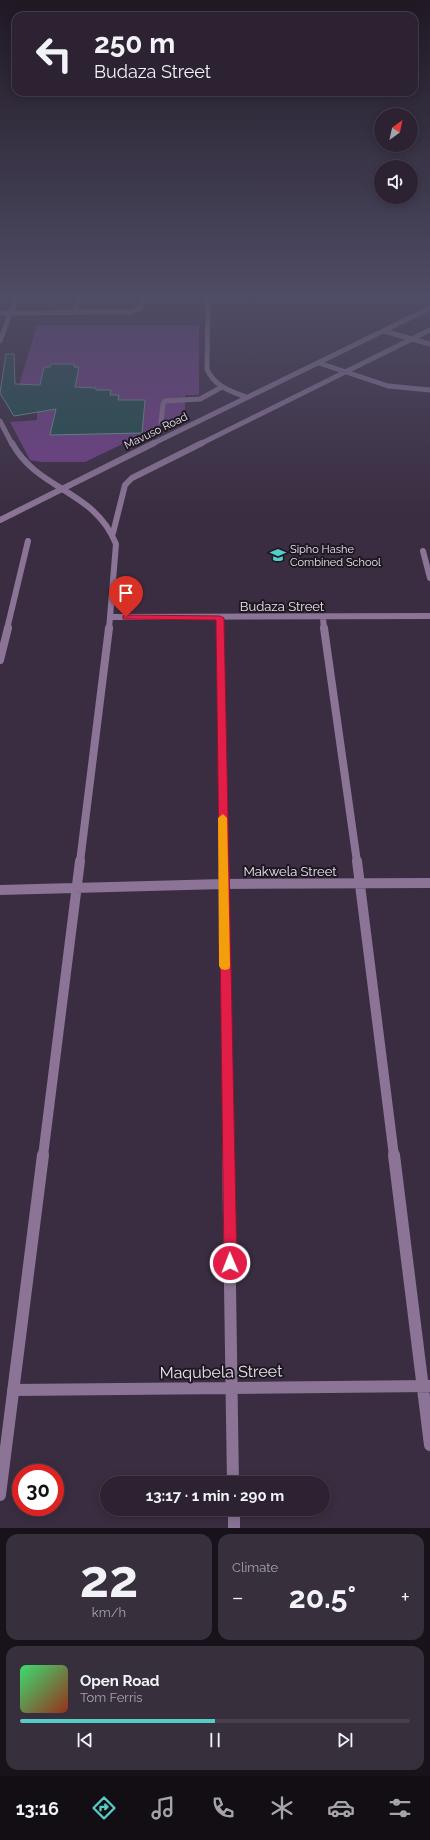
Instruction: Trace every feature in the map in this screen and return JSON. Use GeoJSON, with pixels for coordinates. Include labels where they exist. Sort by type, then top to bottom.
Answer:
{"type":"FeatureCollection","features":[{"type":"Feature","properties":{"kind":"street"},"geometry":{"type":"LineString","coordinates":[[206,369],[212,380],[222,387],[246,397]]}},
{"type":"Feature","properties":{"kind":"street","name":"Mavuso Road"},"geometry":{"type":"LineString","coordinates":[[0,520],[246,397],[305,369]]}},
{"type":"Feature","properties":{"kind":"street"},"geometry":{"type":"LineString","coordinates":[[336,369],[388,386],[430,390]]}},
{"type":"Feature","properties":{"kind":"street"},"geometry":{"type":"LineString","coordinates":[[113,533],[125,485],[132,478],[303,394],[349,369]]}},
{"type":"Feature","properties":{"kind":"street"},"geometry":{"type":"LineString","coordinates":[[161,422],[163,404],[167,400],[200,399],[222,387]]}},
{"type":"Feature","properties":{"kind":"street"},"geometry":{"type":"LineString","coordinates":[[0,421],[19,456],[30,469],[82,500],[94,510],[113,533],[116,544],[110,617],[77,888],[13,1390],[3,1451],[0,1495]]}},
{"type":"Feature","properties":{"kind":"street"},"geometry":{"type":"LineString","coordinates":[[0,660],[28,541]]}},
{"type":"Feature","properties":{"kind":"street"},"geometry":{"type":"LineString","coordinates":[[423,551],[430,578]]}},
{"type":"Feature","properties":{"kind":"street","name":"Budaza Street"},"geometry":{"type":"LineString","coordinates":[[110,617],[430,618]]}},
{"type":"Feature","properties":{"kind":"street"},"geometry":{"type":"LineString","coordinates":[[220,618],[234,1476]]}},
{"type":"Feature","properties":{"kind":"street"},"geometry":{"type":"LineString","coordinates":[[323,618],[360,884],[426,1386],[430,1445]]}},
{"type":"Feature","properties":{"kind":"street"},"geometry":{"type":"LineString","coordinates":[[0,636],[8,630]]}},
{"type":"Feature","properties":{"kind":"street","name":"Makwela Street"},"geometry":{"type":"LineString","coordinates":[[0,890],[224,884],[430,883]]}},
{"type":"Feature","properties":{"kind":"street","name":"Maqubela Street"},"geometry":{"type":"LineString","coordinates":[[13,1390],[426,1386]]}},
{"type":"Feature","properties":{"kind":"street"},"geometry":{"type":"LineString","coordinates":[[234,1516],[234,1528]]}},
{"type":"Feature","properties":{"kind":"shaded area"},"geometry":{"type":"Polygon","coordinates":[[[24,369],[199,369],[199,395],[185,395],[185,414],[85,462],[41,462],[30,460],[10,422],[37,420],[37,407],[13,405],[24,369]]]}},
{"type":"Feature","properties":{"kind":"building"},"geometry":{"type":"Polygon","coordinates":[[[4,369],[15,369],[15,384],[40,385],[43,369],[79,369],[75,387],[96,388],[96,390],[111,390],[110,395],[119,395],[118,400],[145,400],[142,433],[50,435],[56,409],[14,416],[0,393],[4,369]]]}},
{"type":"Feature","properties":{"kind":"slow traffic"},"geometry":{"type":"LineString","coordinates":[[223,818],[225,966]]}},
{"type":"Feature","properties":{"kind":"place","name":"Sipho Hashe Combined School"},"geometry":{"type":"Point","coordinates":[278,555]}},
{"type":"Feature","properties":{"kind":"route"},"geometry":{"type":"LineString","coordinates":[[126,617],[220,618],[230,1263]]}}]}
